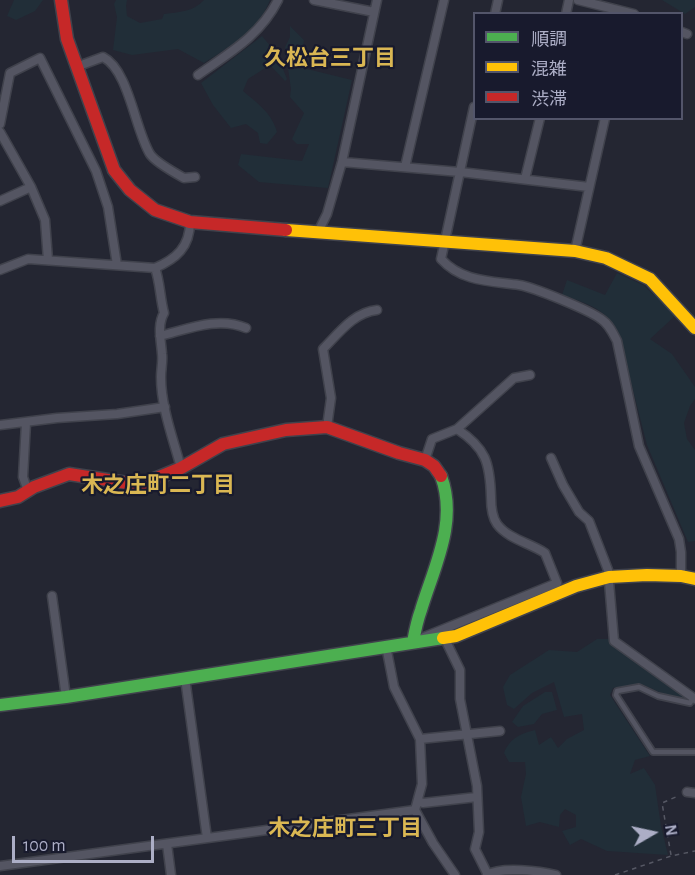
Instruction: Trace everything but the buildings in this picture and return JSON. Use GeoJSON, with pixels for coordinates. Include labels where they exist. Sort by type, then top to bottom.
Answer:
{"type":"FeatureCollection","features":[{"type":"Feature","properties":{"kind":"street"},"geometry":{"type":"LineString","coordinates":[[61,0],[67,39],[114,170],[127,189],[148,207],[166,217],[190,222],[574,251],[606,258],[650,279],[695,327]]}},
{"type":"Feature","properties":{"kind":"street"},"geometry":{"type":"LineString","coordinates":[[198,75],[252,36],[263,25],[278,0]]}},
{"type":"Feature","properties":{"kind":"street"},"geometry":{"type":"LineString","coordinates":[[314,0],[374,12]]}},
{"type":"Feature","properties":{"kind":"street"},"geometry":{"type":"LineString","coordinates":[[318,232],[327,214],[342,162],[377,0]]}},
{"type":"Feature","properties":{"kind":"street"},"geometry":{"type":"LineString","coordinates":[[405,167],[444,0]]}},
{"type":"Feature","properties":{"kind":"street"},"geometry":{"type":"LineString","coordinates":[[578,0],[627,12]]}},
{"type":"Feature","properties":{"kind":"street"},"geometry":{"type":"LineString","coordinates":[[76,67],[103,57],[111,61],[123,84],[150,155],[184,178],[195,177]]}},
{"type":"Feature","properties":{"kind":"street"},"geometry":{"type":"LineString","coordinates":[[0,124],[10,73],[39,58],[96,171],[108,207],[117,265]]}},
{"type":"Feature","properties":{"kind":"street"},"geometry":{"type":"LineString","coordinates":[[473,112],[441,259],[456,272],[494,283],[521,286],[590,312],[603,320],[610,329],[617,342],[639,446],[679,539],[681,576]]}},
{"type":"Feature","properties":{"kind":"street"},"geometry":{"type":"LineString","coordinates":[[525,179],[540,120]]}},
{"type":"Feature","properties":{"kind":"street"},"geometry":{"type":"LineString","coordinates":[[574,251],[605,120]]}},
{"type":"Feature","properties":{"kind":"street"},"geometry":{"type":"LineString","coordinates":[[0,132],[31,187],[45,220],[48,260]]}},
{"type":"Feature","properties":{"kind":"street"},"geometry":{"type":"LineString","coordinates":[[342,162],[460,172],[589,187]]}},
{"type":"Feature","properties":{"kind":"street"},"geometry":{"type":"LineString","coordinates":[[0,201],[31,187]]}},
{"type":"Feature","properties":{"kind":"street"},"geometry":{"type":"LineString","coordinates":[[0,270],[28,259],[155,268],[171,261],[184,249],[190,234],[190,222]]}},
{"type":"Feature","properties":{"kind":"street"},"geometry":{"type":"LineString","coordinates":[[155,268],[164,313],[161,318],[160,336],[161,378],[165,407],[181,468]]}},
{"type":"Feature","properties":{"kind":"street"},"geometry":{"type":"LineString","coordinates":[[327,427],[331,398],[323,349],[352,320],[369,311],[377,310]]}},
{"type":"Feature","properties":{"kind":"street"},"geometry":{"type":"LineString","coordinates":[[160,336],[218,322],[246,328]]}},
{"type":"Feature","properties":{"kind":"street"},"geometry":{"type":"LineString","coordinates":[[425,460],[432,439],[457,429],[514,378],[530,375]]}},
{"type":"Feature","properties":{"kind":"street"},"geometry":{"type":"LineString","coordinates":[[0,425],[165,407]]}},
{"type":"Feature","properties":{"kind":"street"},"geometry":{"type":"LineString","coordinates":[[26,423],[22,477],[28,490]]}},
{"type":"Feature","properties":{"kind":"street"},"geometry":{"type":"LineString","coordinates":[[0,501],[18,497],[28,490],[69,474],[140,485],[181,468],[223,444],[305,427],[327,427],[425,460],[434,465],[441,476],[445,488],[447,512],[443,545],[420,612],[413,642]]}},
{"type":"Feature","properties":{"kind":"street"},"geometry":{"type":"LineString","coordinates":[[0,705],[66,697],[413,642],[442,634],[557,583],[545,553],[514,537],[496,524],[491,506],[488,470],[483,454],[475,441],[457,429]]}},
{"type":"Feature","properties":{"kind":"street"},"geometry":{"type":"LineString","coordinates":[[551,458],[579,512],[589,521],[608,570],[614,641],[694,699]]}},
{"type":"Feature","properties":{"kind":"street"},"geometry":{"type":"LineString","coordinates":[[442,634],[456,636],[576,586],[609,577],[647,575],[681,576],[695,579]]}},
{"type":"Feature","properties":{"kind":"street"},"geometry":{"type":"LineString","coordinates":[[52,596],[66,697]]}},
{"type":"Feature","properties":{"kind":"street"},"geometry":{"type":"LineString","coordinates":[[442,634],[460,670],[460,699],[468,734],[477,797],[479,832],[475,849],[488,875],[492,872],[520,870],[556,875]]}},
{"type":"Feature","properties":{"kind":"street"},"geometry":{"type":"LineString","coordinates":[[386,646],[394,687],[420,739],[422,784],[416,806],[451,874]]}},
{"type":"Feature","properties":{"kind":"street"},"geometry":{"type":"LineString","coordinates":[[185,678],[207,838]]}},
{"type":"Feature","properties":{"kind":"street"},"geometry":{"type":"LineString","coordinates":[[420,739],[500,731]]}},
{"type":"Feature","properties":{"kind":"street"},"geometry":{"type":"LineString","coordinates":[[0,866],[167,844],[416,806],[423,803],[477,797]]}},
{"type":"Feature","properties":{"kind":"street"},"geometry":{"type":"LineString","coordinates":[[167,844],[171,875]]}},
{"type":"Feature","properties":{"kind":"lane"},"geometry":{"type":"LineString","coordinates":[[694,699],[690,703],[658,696],[639,687],[617,691],[616,695],[653,752],[695,752]]}},
{"type":"Feature","properties":{"kind":"path"},"geometry":{"type":"LineString","coordinates":[[671,856],[662,803],[691,793]]}},
{"type":"Feature","properties":{"kind":"path"},"geometry":{"type":"LineString","coordinates":[[615,875],[671,856],[695,851]]}},
{"type":"Feature","properties":{"kind":"shaded area"},"geometry":{"type":"Polygon","coordinates":[[[14,0],[43,0],[35,11],[16,20],[7,16],[14,0]]]}},
{"type":"Feature","properties":{"kind":"shaded area"},"geometry":{"type":"Polygon","coordinates":[[[116,0],[127,0],[127,16],[140,23],[162,19],[164,14],[190,9],[204,0],[270,0],[258,21],[243,37],[204,63],[178,49],[132,55],[113,50],[117,17],[114,4],[116,0]]]}},
{"type":"Feature","properties":{"kind":"shaded area"},"geometry":{"type":"Polygon","coordinates":[[[662,0],[695,0],[695,7],[685,14],[662,0]]]}},
{"type":"Feature","properties":{"kind":"shaded area"},"geometry":{"type":"Polygon","coordinates":[[[290,26],[304,40],[302,57],[307,69],[352,80],[328,188],[259,182],[238,165],[241,154],[302,161],[309,144],[297,144],[292,139],[304,113],[290,97],[285,47],[290,37],[290,26]]]}},
{"type":"Feature","properties":{"kind":"shaded area"},"geometry":{"type":"Polygon","coordinates":[[[262,36],[277,54],[287,79],[285,81],[270,65],[248,79],[243,91],[263,109],[275,125],[277,132],[267,144],[260,143],[258,133],[246,124],[231,128],[213,105],[201,83],[262,36]]]}},
{"type":"Feature","properties":{"kind":"shaded area"},"geometry":{"type":"Polygon","coordinates":[[[617,273],[643,285],[676,315],[650,339],[672,354],[695,387],[695,399],[684,423],[687,439],[695,450],[695,541],[688,542],[647,445],[618,332],[601,312],[562,295],[567,280],[605,295],[617,273]]]}},
{"type":"Feature","properties":{"kind":"shaded area"},"geometry":{"type":"Polygon","coordinates":[[[597,639],[611,639],[686,696],[685,699],[668,696],[641,684],[613,688],[610,695],[650,756],[635,760],[630,774],[644,768],[655,785],[668,855],[607,851],[581,839],[570,845],[562,831],[576,827],[576,815],[565,809],[560,815],[559,827],[540,822],[526,826],[521,797],[526,774],[525,762],[509,762],[504,753],[506,748],[516,737],[535,730],[539,745],[551,737],[558,748],[567,739],[584,730],[582,714],[564,717],[554,682],[532,693],[514,709],[507,705],[503,687],[510,675],[549,650],[577,652],[597,639]]]}},
{"type":"Feature","properties":{"kind":"shaded area"},"geometry":{"type":"Polygon","coordinates":[[[545,692],[552,692],[557,710],[542,714],[534,724],[518,727],[512,722],[523,706],[545,692]]]}},
{"type":"Feature","properties":{"kind":"traffic: fast"},"geometry":{"type":"LineString","coordinates":[[413,642],[418,618],[438,561],[446,527],[446,493],[441,476]]}},
{"type":"Feature","properties":{"kind":"traffic: fast"},"geometry":{"type":"LineString","coordinates":[[0,705],[66,697],[443,638]]}},
{"type":"Feature","properties":{"kind":"traffic: slow"},"geometry":{"type":"LineString","coordinates":[[286,230],[575,251],[606,258],[650,279],[695,328]]}},
{"type":"Feature","properties":{"kind":"traffic: slow"},"geometry":{"type":"LineString","coordinates":[[443,638],[456,636],[576,586],[609,577],[647,575],[681,576],[695,579]]}},
{"type":"Feature","properties":{"kind":"traffic: jam"},"geometry":{"type":"LineString","coordinates":[[61,0],[67,39],[114,170],[130,190],[155,210],[190,222],[286,230]]}},
{"type":"Feature","properties":{"kind":"traffic: jam"},"geometry":{"type":"LineString","coordinates":[[0,501],[18,497],[34,487],[69,474],[140,485],[181,468],[223,444],[286,430],[327,427],[425,460],[434,466],[441,476]]}},
{"type":"Feature","properties":{"kind":"district","name":"久松台三丁目"},"geometry":{"type":"Point","coordinates":[330,58]}},
{"type":"Feature","properties":{"kind":"district","name":"木之庄町二丁目"},"geometry":{"type":"Point","coordinates":[158,485]}},
{"type":"Feature","properties":{"kind":"district","name":"木之庄町三丁目"},"geometry":{"type":"Point","coordinates":[345,828]}}]}
